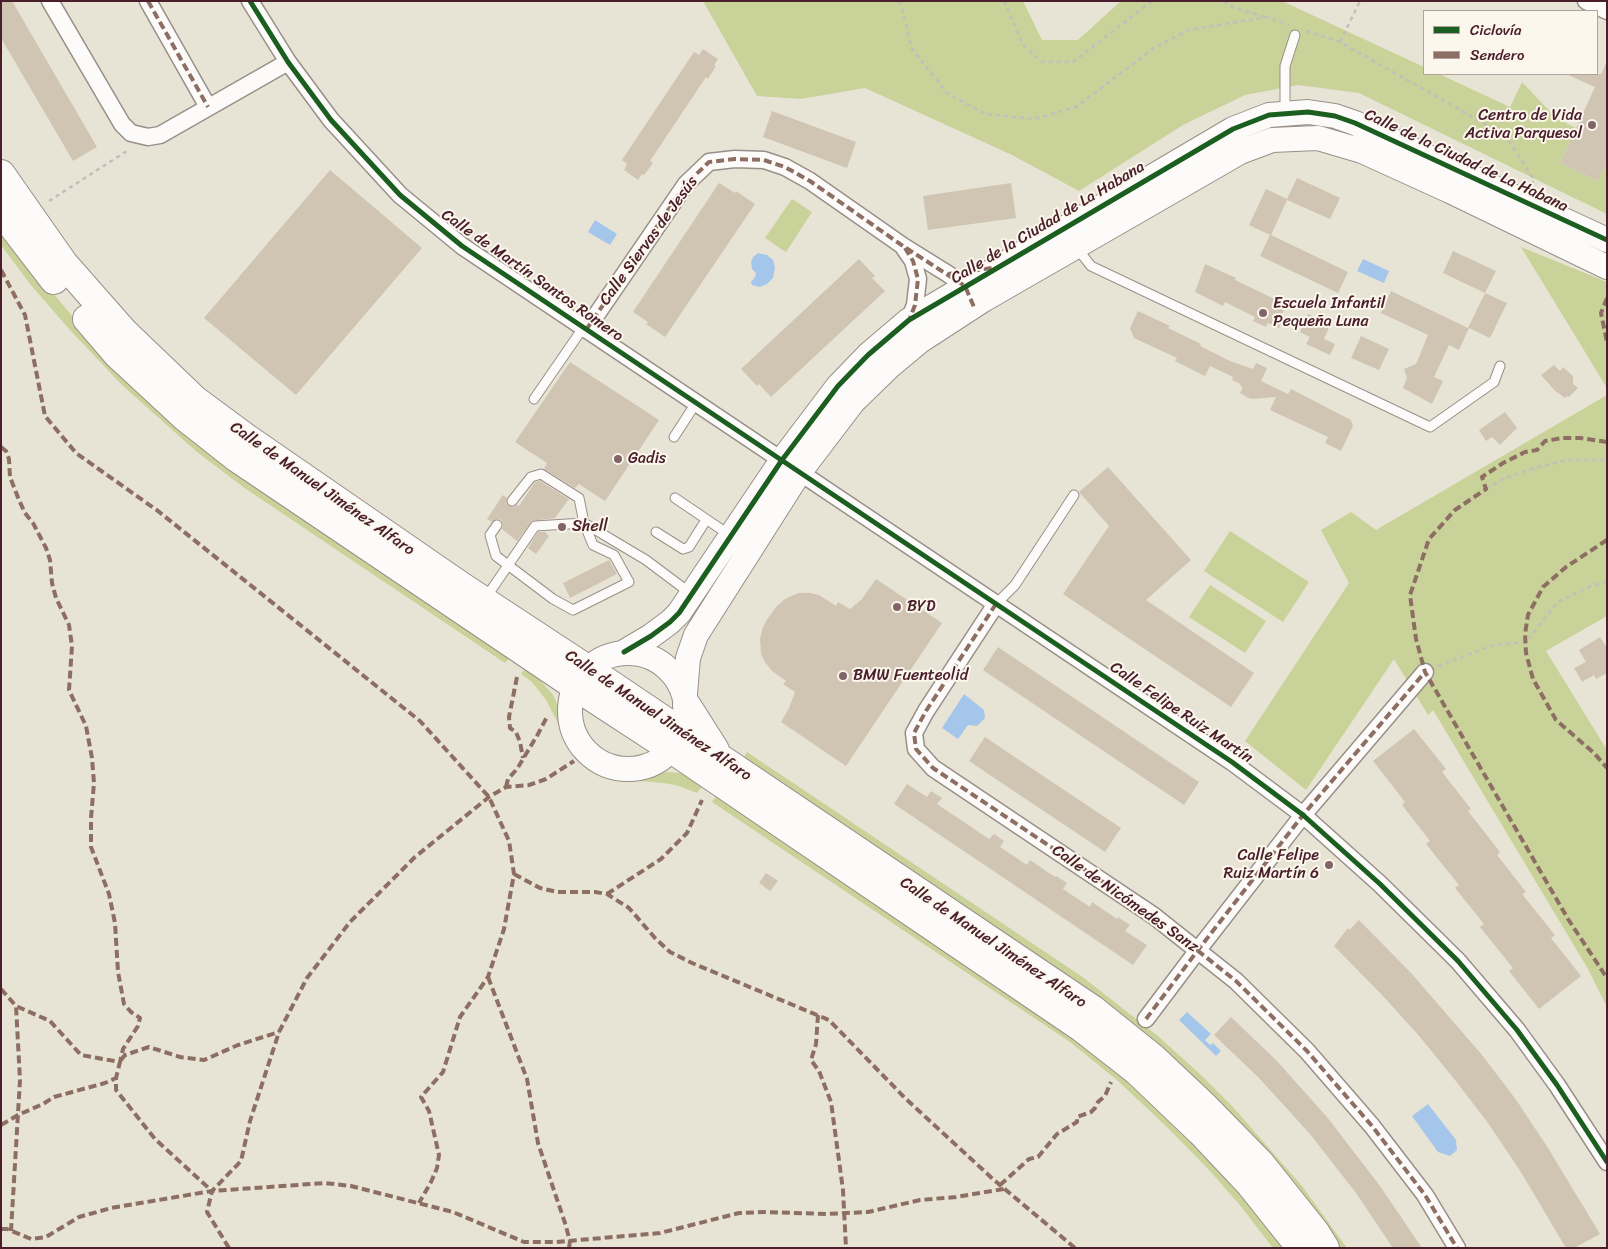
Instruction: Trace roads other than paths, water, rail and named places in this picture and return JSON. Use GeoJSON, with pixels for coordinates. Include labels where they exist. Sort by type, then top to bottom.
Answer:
{"type":"FeatureCollection","features":[{"type":"Feature","properties":{"kind":"highway","name":"Calle de Manuel Jiménez Alfaro"},"geometry":{"type":"LineString","coordinates":[[1,174],[64,264],[123,331],[195,400],[245,437],[484,601],[581,677]]}},
{"type":"Feature","properties":{"kind":"highway","name":"Calle de Manuel Jiménez Alfaro"},"geometry":{"type":"LineString","coordinates":[[1,211],[55,282],[117,354],[185,417],[237,458],[581,677],[678,742],[1082,1028],[1137,1071],[1201,1132],[1250,1184],[1301,1248]]}},
{"type":"Feature","properties":{"kind":"highway"},"geometry":{"type":"LineString","coordinates":[[686,700],[722,759]]}},
{"type":"Feature","properties":{"kind":"highway","name":"Calle de Manuel Jiménez Alfaro"},"geometry":{"type":"LineString","coordinates":[[678,742],[722,759],[1092,1009],[1153,1058],[1260,1163],[1315,1232],[1325,1248]]}},
{"type":"Feature","properties":{"kind":"street"},"geometry":{"type":"LineString","coordinates":[[50,1],[122,124],[131,133],[148,137],[160,135],[288,62]]}},
{"type":"Feature","properties":{"kind":"street"},"geometry":{"type":"LineString","coordinates":[[148,1],[208,107]]}},
{"type":"Feature","properties":{"kind":"street","name":"Calle de Martín Santos Romero"},"geometry":{"type":"LineString","coordinates":[[250,1],[288,62],[331,120],[400,195],[462,246],[790,466]]}},
{"type":"Feature","properties":{"kind":"street"},"geometry":{"type":"LineString","coordinates":[[1586,1],[1607,11]]}},
{"type":"Feature","properties":{"kind":"street","name":"Calle de la Ciudad de La Habana"},"geometry":{"type":"LineString","coordinates":[[1297,121],[1308,112],[1334,116],[1355,123],[1607,240]]}},
{"type":"Feature","properties":{"kind":"street","name":"Calle de la Ciudad de La Habana"},"geometry":{"type":"LineString","coordinates":[[581,677],[610,655],[624,652],[670,622],[679,613],[731,536],[790,466],[890,366],[920,341],[962,289],[1076,247],[1240,152],[1272,140],[1318,138],[1297,121]]}},
{"type":"Feature","properties":{"kind":"street","name":"Calle de la Ciudad de La Habana"},"geometry":{"type":"LineString","coordinates":[[678,742],[686,700],[688,658],[696,635],[790,466],[838,386],[868,355],[909,320],[1233,129],[1297,121],[1450,191],[1607,267]]}},
{"type":"Feature","properties":{"kind":"street","name":"Calle Siervas de Jesús"},"geometry":{"type":"LineString","coordinates":[[584,329],[686,184],[709,162],[735,158],[764,160],[785,167],[810,181],[962,289]]}},
{"type":"Feature","properties":{"kind":"street","name":"Calle Siervas de Jesús"},"geometry":{"type":"LineString","coordinates":[[903,246],[913,261],[918,279],[915,305],[909,320]]}},
{"type":"Feature","properties":{"kind":"street","name":"Calle Felipe Ruiz Martín"},"geometry":{"type":"LineString","coordinates":[[790,466],[1232,762],[1302,815],[1380,884],[1458,961],[1517,1030],[1558,1085],[1607,1162]]}},
{"type":"Feature","properties":{"kind":"street","name":"Calle de Nicómedes Sanz"},"geometry":{"type":"LineString","coordinates":[[996,604],[926,710],[914,733],[916,749],[933,768],[1154,916],[1236,981],[1307,1051],[1372,1126],[1425,1194],[1457,1248]]}},
{"type":"Feature","properties":{"kind":"street"},"geometry":{"type":"LineString","coordinates":[[624,652],[647,656],[661,664],[673,674],[686,700]]}},
{"type":"Feature","properties":{"kind":"street"},"geometry":{"type":"LineString","coordinates":[[1146,1019],[1302,815],[1425,672]]}},
{"type":"Feature","properties":{"kind":"street"},"geometry":{"type":"LineString","coordinates":[[581,677],[570,698],[571,722],[574,733],[584,748],[597,760],[607,766],[619,769],[631,770],[642,768],[664,758],[678,742]]}},
{"type":"Feature","properties":{"kind":"lane"},"geometry":{"type":"LineString","coordinates":[[1258,145],[1297,121],[1286,66],[1298,30]]}},
{"type":"Feature","properties":{"kind":"lane"},"geometry":{"type":"LineString","coordinates":[[1076,247],[1090,266],[1430,427],[1494,382],[1500,366]]}},
{"type":"Feature","properties":{"kind":"lane"},"geometry":{"type":"LineString","coordinates":[[534,399],[584,329]]}},
{"type":"Feature","properties":{"kind":"lane"},"geometry":{"type":"LineString","coordinates":[[674,437],[696,403]]}},
{"type":"Feature","properties":{"kind":"lane"},"geometry":{"type":"LineString","coordinates":[[497,525],[490,535],[496,556],[553,599],[574,610],[629,582],[614,555],[593,545],[584,523],[578,498],[541,474],[531,477],[512,501]]}},
{"type":"Feature","properties":{"kind":"lane"},"geometry":{"type":"LineString","coordinates":[[996,604],[1015,585],[1074,495]]}},
{"type":"Feature","properties":{"kind":"lane"},"geometry":{"type":"LineString","coordinates":[[676,498],[731,536]]}},
{"type":"Feature","properties":{"kind":"lane"},"geometry":{"type":"LineString","coordinates":[[656,532],[683,549],[689,546],[706,520]]}},
{"type":"Feature","properties":{"kind":"lane"},"geometry":{"type":"LineString","coordinates":[[484,601],[535,526],[584,523],[646,560],[692,594]]}},
{"type":"Feature","properties":{"kind":"water"},"geometry":{"type":"Polygon","coordinates":[[[595,220],[617,234],[610,245],[588,232],[595,220]]]}},
{"type":"Feature","properties":{"kind":"water"},"geometry":{"type":"Polygon","coordinates":[[[758,253],[767,255],[773,260],[775,267],[773,278],[767,284],[760,287],[752,285],[751,282],[756,273],[752,269],[751,262],[758,253]]]}},
{"type":"Feature","properties":{"kind":"water"},"geometry":{"type":"Polygon","coordinates":[[[1363,259],[1389,271],[1384,283],[1357,271],[1363,259]]]}},
{"type":"Feature","properties":{"kind":"water"},"geometry":{"type":"Polygon","coordinates":[[[964,694],[984,710],[985,718],[977,726],[968,725],[958,739],[942,728],[964,694]]]}},
{"type":"Feature","properties":{"kind":"water"},"geometry":{"type":"Polygon","coordinates":[[[1187,1012],[1211,1034],[1205,1040],[1210,1045],[1213,1043],[1221,1051],[1216,1056],[1179,1020],[1187,1012]]]}},
{"type":"Feature","properties":{"kind":"water"},"geometry":{"type":"Polygon","coordinates":[[[1428,1104],[1456,1140],[1457,1150],[1450,1156],[1438,1152],[1412,1116],[1428,1104]]]}},
{"type":"Feature","properties":{"kind":"place","name":"Centro de Vida Activa Parquesol"},"geometry":{"type":"Point","coordinates":[1592,125]}},
{"type":"Feature","properties":{"kind":"place","name":"Escuela Infantil Pequeña Luna"},"geometry":{"type":"Point","coordinates":[1263,313]}},
{"type":"Feature","properties":{"kind":"place","name":"Gadis"},"geometry":{"type":"Point","coordinates":[618,459]}},
{"type":"Feature","properties":{"kind":"place","name":"Shell"},"geometry":{"type":"Point","coordinates":[562,527]}},
{"type":"Feature","properties":{"kind":"place","name":"BYD"},"geometry":{"type":"Point","coordinates":[897,607]}},
{"type":"Feature","properties":{"kind":"place","name":"BMW Fuenteolid"},"geometry":{"type":"Point","coordinates":[843,676]}},
{"type":"Feature","properties":{"kind":"place","name":"Calle Felipe Ruiz Martín 6"},"geometry":{"type":"Point","coordinates":[1329,865]}}]}
